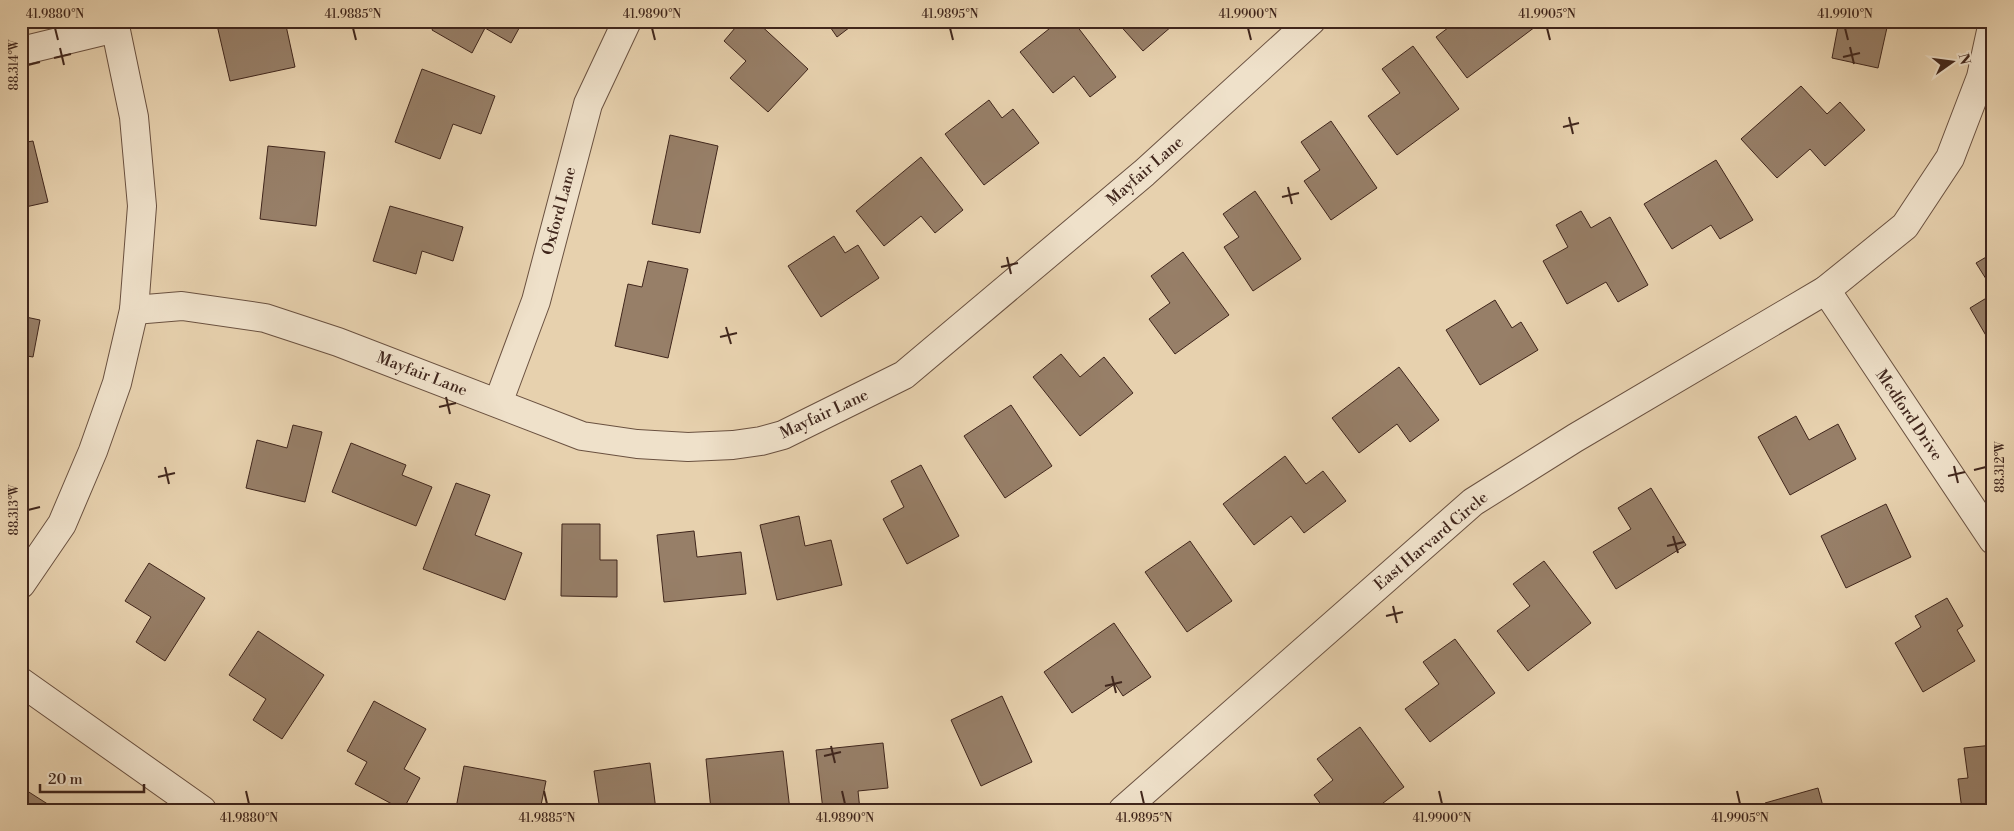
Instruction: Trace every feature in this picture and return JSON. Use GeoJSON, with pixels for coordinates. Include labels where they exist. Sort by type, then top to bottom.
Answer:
{"type":"FeatureCollection","features":[{"type":"Feature","properties":{"kind":"street","name":"Oxford Lane"},"geometry":{"type":"LineString","coordinates":[[498,403],[536,301],[588,104],[627,21]]}},
{"type":"Feature","properties":{"kind":"street","name":"Mayfair Lane"},"geometry":{"type":"LineString","coordinates":[[134,310],[182,306],[265,318],[338,342],[582,436],[637,444],[688,447],[733,445],[783,435],[904,375],[1144,173],[1311,21]]}},
{"type":"Feature","properties":{"kind":"street","name":"East Harvard Circle"},"geometry":{"type":"LineString","coordinates":[[1123,810],[1473,502],[1575,438],[1826,290],[1905,226],[1950,158],[1981,77],[1993,22]]}},
{"type":"Feature","properties":{"kind":"street"},"geometry":{"type":"LineString","coordinates":[[21,51],[115,25],[134,117],[142,206],[134,310],[117,383],[89,460],[62,524],[21,584]]}},
{"type":"Feature","properties":{"kind":"street","name":"Medford Drive"},"geometry":{"type":"LineString","coordinates":[[1826,290],[1993,540]]}},
{"type":"Feature","properties":{"kind":"street"},"geometry":{"type":"LineString","coordinates":[[21,682],[202,810]]}},
{"type":"Feature","properties":{"kind":"building"},"geometry":{"type":"Polygon","coordinates":[[[235,21],[285,21],[295,67],[230,81],[217,25],[235,21]]]}},
{"type":"Feature","properties":{"kind":"building"},"geometry":{"type":"Polygon","coordinates":[[[436,21],[523,21],[511,43],[485,28],[472,53],[432,30],[436,21]]]}},
{"type":"Feature","properties":{"kind":"building"},"geometry":{"type":"Polygon","coordinates":[[[741,21],[756,21],[808,69],[768,112],[730,78],[746,61],[724,41],[741,21]]]}},
{"type":"Feature","properties":{"kind":"building"},"geometry":{"type":"Polygon","coordinates":[[[826,21],[858,21],[837,37],[826,21]]]}},
{"type":"Feature","properties":{"kind":"building"},"geometry":{"type":"Polygon","coordinates":[[[1059,21],[1073,21],[1116,77],[1090,97],[1074,76],[1053,93],[1020,52],[1059,21]]]}},
{"type":"Feature","properties":{"kind":"building"},"geometry":{"type":"Polygon","coordinates":[[[1116,21],[1167,21],[1172,26],[1143,51],[1116,21]]]}},
{"type":"Feature","properties":{"kind":"building"},"geometry":{"type":"Polygon","coordinates":[[[1457,21],[1530,21],[1535,27],[1467,78],[1436,37],[1457,21]]]}},
{"type":"Feature","properties":{"kind":"building"},"geometry":{"type":"Polygon","coordinates":[[[1839,21],[1908,21],[1907,28],[1888,23],[1878,68],[1832,58],[1839,21]]]}},
{"type":"Feature","properties":{"kind":"building"},"geometry":{"type":"Polygon","coordinates":[[[1413,46],[1459,109],[1397,155],[1368,116],[1400,93],[1382,69],[1413,46]]]}},
{"type":"Feature","properties":{"kind":"building"},"geometry":{"type":"Polygon","coordinates":[[[422,69],[495,96],[481,134],[453,124],[440,159],[395,142],[422,69]]]}},
{"type":"Feature","properties":{"kind":"building"},"geometry":{"type":"Polygon","coordinates":[[[1801,86],[1827,114],[1840,102],[1865,130],[1825,166],[1810,149],[1777,178],[1741,139],[1801,86]]]}},
{"type":"Feature","properties":{"kind":"building"},"geometry":{"type":"Polygon","coordinates":[[[989,100],[1002,118],[1013,109],[1039,143],[984,185],[945,134],[989,100]]]}},
{"type":"Feature","properties":{"kind":"building"},"geometry":{"type":"Polygon","coordinates":[[[1331,121],[1377,188],[1331,220],[1304,181],[1320,170],[1301,142],[1331,121]]]}},
{"type":"Feature","properties":{"kind":"building"},"geometry":{"type":"Polygon","coordinates":[[[670,135],[718,146],[700,233],[652,224],[670,135]]]}},
{"type":"Feature","properties":{"kind":"building"},"geometry":{"type":"Polygon","coordinates":[[[33,141],[48,202],[21,208],[21,143],[33,141]]]}},
{"type":"Feature","properties":{"kind":"building"},"geometry":{"type":"Polygon","coordinates":[[[268,146],[325,152],[316,226],[260,219],[268,146]]]}},
{"type":"Feature","properties":{"kind":"building"},"geometry":{"type":"Polygon","coordinates":[[[921,157],[963,210],[935,233],[921,216],[884,246],[856,211],[921,157]]]}},
{"type":"Feature","properties":{"kind":"building"},"geometry":{"type":"Polygon","coordinates":[[[1716,160],[1753,220],[1720,239],[1711,225],[1672,249],[1644,204],[1716,160]]]}},
{"type":"Feature","properties":{"kind":"building"},"geometry":{"type":"Polygon","coordinates":[[[1255,191],[1301,259],[1253,291],[1224,247],[1239,237],[1223,214],[1255,191]]]}},
{"type":"Feature","properties":{"kind":"building"},"geometry":{"type":"Polygon","coordinates":[[[390,206],[463,227],[453,261],[422,251],[416,274],[373,261],[390,206]]]}},
{"type":"Feature","properties":{"kind":"building"},"geometry":{"type":"Polygon","coordinates":[[[1581,211],[1591,228],[1610,217],[1648,285],[1618,302],[1606,282],[1567,304],[1543,261],[1568,247],[1556,225],[1581,211]]]}},
{"type":"Feature","properties":{"kind":"building"},"geometry":{"type":"Polygon","coordinates":[[[834,236],[845,253],[858,245],[879,278],[821,317],[788,266],[834,236]]]}},
{"type":"Feature","properties":{"kind":"building"},"geometry":{"type":"Polygon","coordinates":[[[1183,252],[1229,315],[1175,354],[1149,319],[1170,303],[1151,276],[1183,252]]]}},
{"type":"Feature","properties":{"kind":"building"},"geometry":{"type":"Polygon","coordinates":[[[1993,253],[1993,290],[1976,263],[1993,253]]]}},
{"type":"Feature","properties":{"kind":"building"},"geometry":{"type":"Polygon","coordinates":[[[648,261],[688,269],[668,358],[615,346],[628,284],[642,287],[648,261]]]}},
{"type":"Feature","properties":{"kind":"building"},"geometry":{"type":"Polygon","coordinates":[[[1993,294],[1993,336],[1988,339],[1970,308],[1993,294]]]}},
{"type":"Feature","properties":{"kind":"building"},"geometry":{"type":"Polygon","coordinates":[[[1495,300],[1512,328],[1521,322],[1538,350],[1480,385],[1446,330],[1495,300]]]}},
{"type":"Feature","properties":{"kind":"building"},"geometry":{"type":"Polygon","coordinates":[[[21,316],[40,320],[33,357],[21,355],[21,316]]]}},
{"type":"Feature","properties":{"kind":"building"},"geometry":{"type":"Polygon","coordinates":[[[1061,354],[1080,377],[1104,357],[1133,393],[1080,436],[1033,377],[1061,354]]]}},
{"type":"Feature","properties":{"kind":"building"},"geometry":{"type":"Polygon","coordinates":[[[1399,367],[1439,420],[1410,442],[1397,424],[1359,453],[1332,418],[1399,367]]]}},
{"type":"Feature","properties":{"kind":"building"},"geometry":{"type":"Polygon","coordinates":[[[1011,405],[1052,466],[1005,498],[964,436],[1011,405]]]}},
{"type":"Feature","properties":{"kind":"building"},"geometry":{"type":"Polygon","coordinates":[[[1796,416],[1809,440],[1838,424],[1856,459],[1790,495],[1758,437],[1796,416]]]}},
{"type":"Feature","properties":{"kind":"building"},"geometry":{"type":"Polygon","coordinates":[[[293,425],[322,432],[305,502],[246,488],[257,440],[287,448],[293,425]]]}},
{"type":"Feature","properties":{"kind":"building"},"geometry":{"type":"Polygon","coordinates":[[[351,443],[406,465],[402,475],[432,487],[416,526],[332,492],[351,443]]]}},
{"type":"Feature","properties":{"kind":"building"},"geometry":{"type":"Polygon","coordinates":[[[1285,456],[1306,484],[1323,471],[1346,501],[1304,533],[1291,516],[1254,545],[1223,504],[1285,456]]]}},
{"type":"Feature","properties":{"kind":"building"},"geometry":{"type":"Polygon","coordinates":[[[921,465],[959,536],[907,564],[883,519],[904,507],[891,481],[921,465]]]}},
{"type":"Feature","properties":{"kind":"building"},"geometry":{"type":"Polygon","coordinates":[[[456,483],[490,495],[475,535],[522,553],[505,600],[423,569],[456,483]]]}},
{"type":"Feature","properties":{"kind":"building"},"geometry":{"type":"Polygon","coordinates":[[[1651,488],[1686,545],[1616,589],[1593,552],[1631,529],[1618,508],[1651,488]]]}},
{"type":"Feature","properties":{"kind":"building"},"geometry":{"type":"Polygon","coordinates":[[[1886,504],[1911,557],[1846,588],[1821,536],[1886,504]]]}},
{"type":"Feature","properties":{"kind":"building"},"geometry":{"type":"Polygon","coordinates":[[[799,516],[805,546],[831,540],[842,585],[777,600],[760,525],[799,516]]]}},
{"type":"Feature","properties":{"kind":"building"},"geometry":{"type":"Polygon","coordinates":[[[562,524],[600,524],[600,560],[617,560],[617,597],[561,596],[562,524]]]}},
{"type":"Feature","properties":{"kind":"building"},"geometry":{"type":"Polygon","coordinates":[[[694,531],[697,557],[741,552],[746,594],[664,602],[657,535],[694,531]]]}},
{"type":"Feature","properties":{"kind":"building"},"geometry":{"type":"Polygon","coordinates":[[[1190,541],[1232,601],[1187,632],[1145,572],[1190,541]]]}},
{"type":"Feature","properties":{"kind":"building"},"geometry":{"type":"Polygon","coordinates":[[[1544,561],[1591,623],[1528,671],[1497,631],[1530,606],[1513,584],[1544,561]]]}},
{"type":"Feature","properties":{"kind":"building"},"geometry":{"type":"Polygon","coordinates":[[[149,563],[205,598],[165,661],[136,642],[151,617],[125,601],[149,563]]]}},
{"type":"Feature","properties":{"kind":"building"},"geometry":{"type":"Polygon","coordinates":[[[1947,598],[1963,626],[1957,630],[1975,661],[1923,692],[1895,643],[1921,627],[1915,616],[1947,598]]]}},
{"type":"Feature","properties":{"kind":"building"},"geometry":{"type":"Polygon","coordinates":[[[1114,623],[1151,677],[1123,696],[1115,684],[1072,713],[1044,672],[1114,623]]]}},
{"type":"Feature","properties":{"kind":"building"},"geometry":{"type":"Polygon","coordinates":[[[258,631],[324,675],[282,739],[253,720],[266,699],[229,675],[258,631]]]}},
{"type":"Feature","properties":{"kind":"building"},"geometry":{"type":"Polygon","coordinates":[[[1455,639],[1495,693],[1430,742],[1405,709],[1439,684],[1423,662],[1455,639]]]}},
{"type":"Feature","properties":{"kind":"building"},"geometry":{"type":"Polygon","coordinates":[[[1002,696],[1032,762],[981,786],[951,720],[1002,696]]]}},
{"type":"Feature","properties":{"kind":"building"},"geometry":{"type":"Polygon","coordinates":[[[374,701],[426,729],[404,769],[420,778],[403,810],[355,784],[367,762],[347,751],[374,701]]]}},
{"type":"Feature","properties":{"kind":"building"},"geometry":{"type":"Polygon","coordinates":[[[1360,727],[1404,787],[1374,810],[1325,810],[1314,795],[1333,780],[1317,759],[1360,727]]]}},
{"type":"Feature","properties":{"kind":"building"},"geometry":{"type":"Polygon","coordinates":[[[883,743],[888,788],[858,791],[860,810],[823,810],[816,750],[883,743]]]}},
{"type":"Feature","properties":{"kind":"building"},"geometry":{"type":"Polygon","coordinates":[[[1993,745],[1993,810],[1962,810],[1958,779],[1968,778],[1964,748],[1993,745]]]}},
{"type":"Feature","properties":{"kind":"building"},"geometry":{"type":"Polygon","coordinates":[[[783,751],[790,810],[711,810],[706,759],[783,751]]]}},
{"type":"Feature","properties":{"kind":"building"},"geometry":{"type":"Polygon","coordinates":[[[650,763],[656,810],[600,810],[594,771],[650,763]]]}},
{"type":"Feature","properties":{"kind":"building"},"geometry":{"type":"Polygon","coordinates":[[[464,766],[546,781],[540,810],[464,810],[456,808],[464,766]]]}},
{"type":"Feature","properties":{"kind":"building"},"geometry":{"type":"Polygon","coordinates":[[[21,787],[57,810],[21,810],[21,787]]]}},
{"type":"Feature","properties":{"kind":"building"},"geometry":{"type":"Polygon","coordinates":[[[1818,788],[1824,810],[1767,810],[1765,803],[1818,788]]]}}]}
